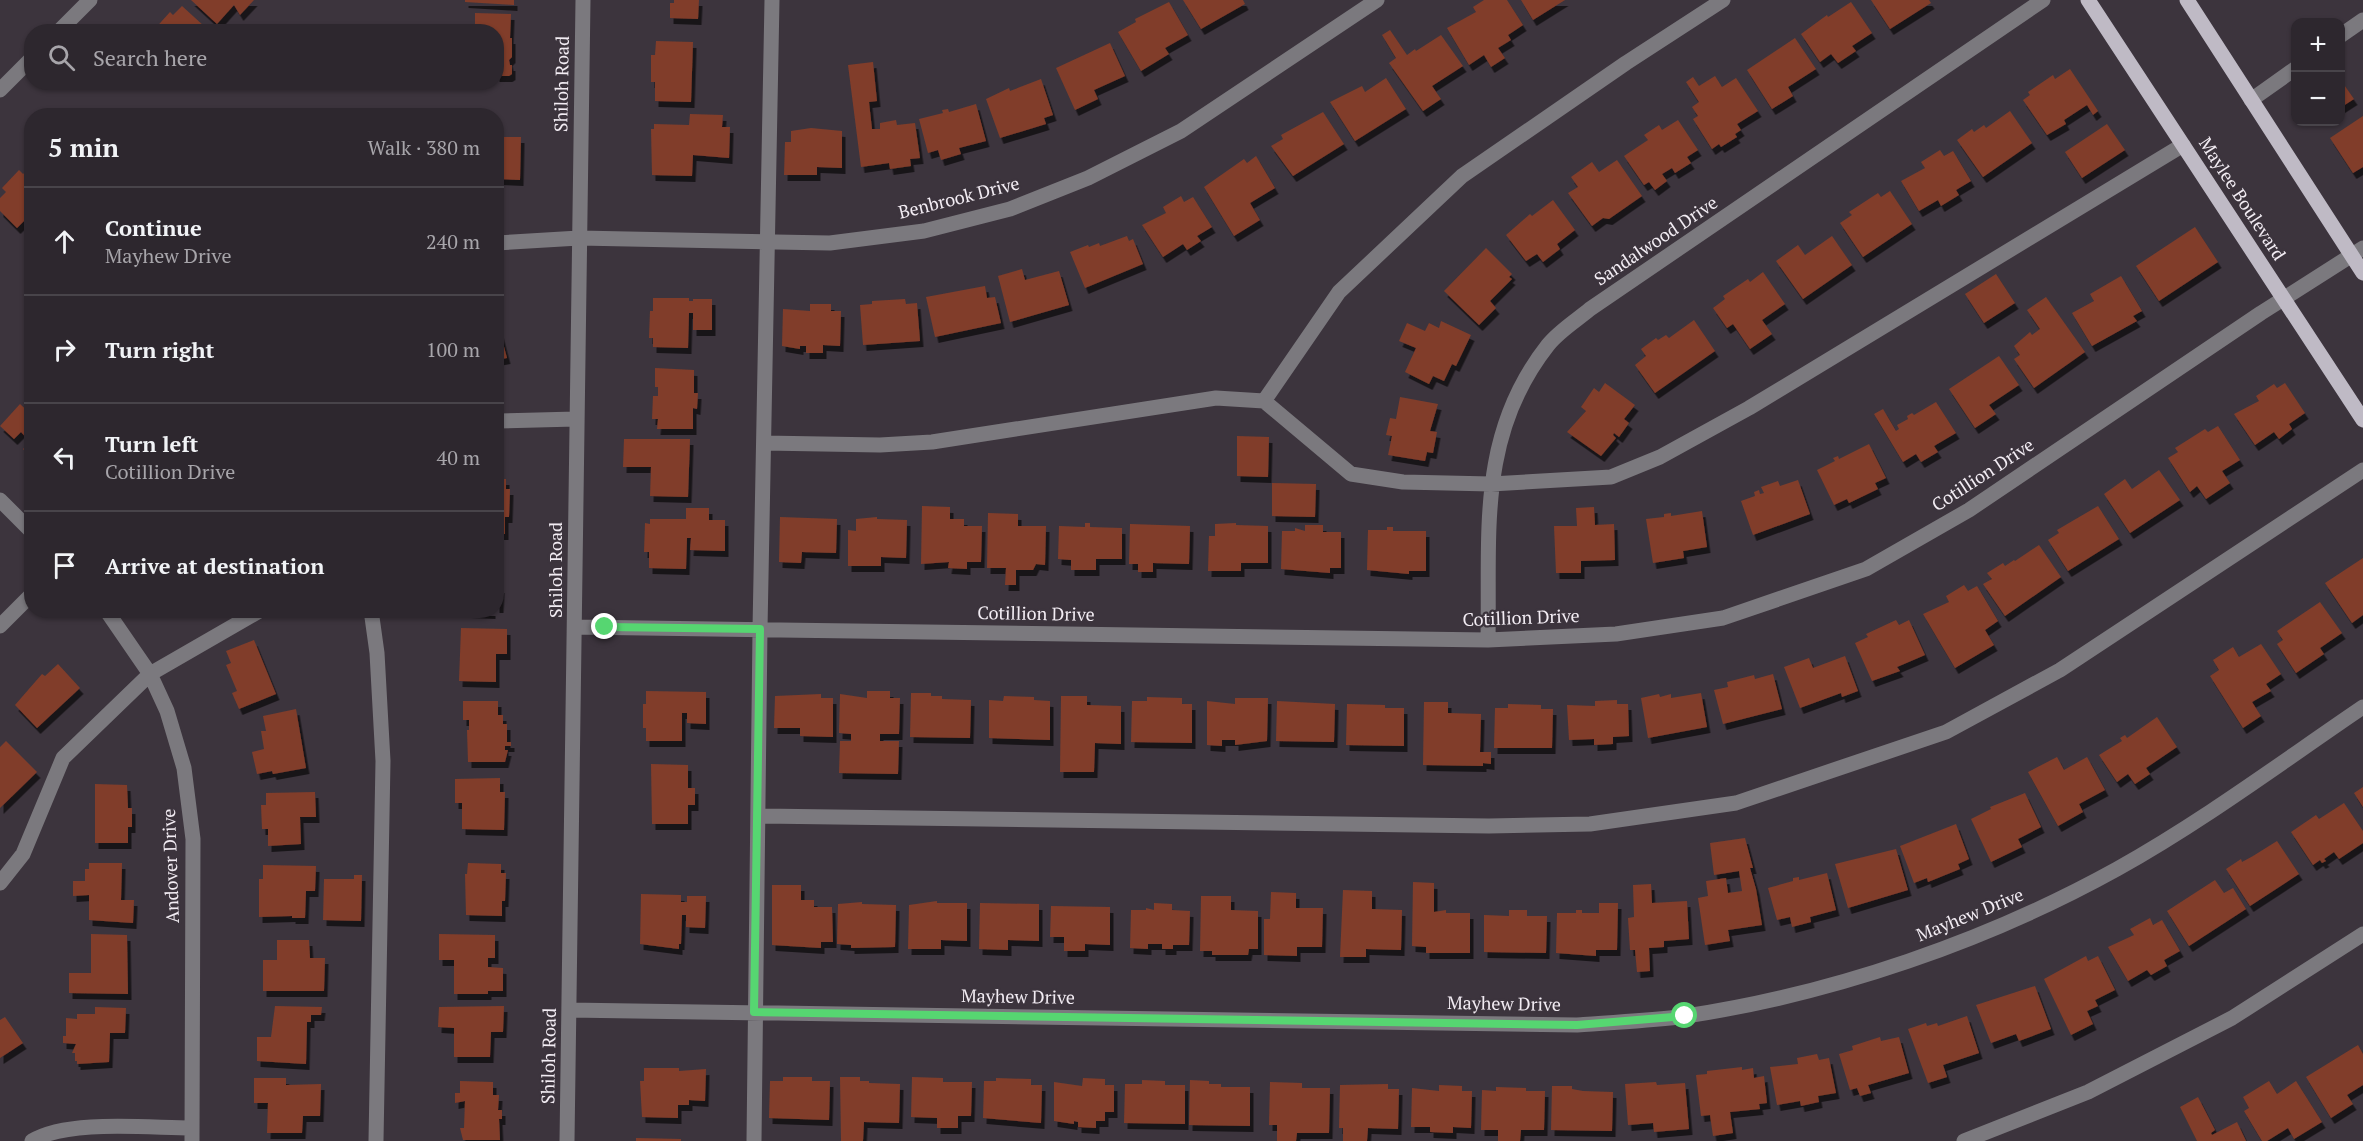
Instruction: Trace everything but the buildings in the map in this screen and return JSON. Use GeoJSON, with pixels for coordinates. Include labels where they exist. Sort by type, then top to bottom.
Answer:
{"type":"FeatureCollection","features":[{"type":"Feature","properties":{"kind":"main road","name":"Maylee Boulevard"},"geometry":{"type":"LineString","coordinates":[[2088,0],[2363,420]]}},
{"type":"Feature","properties":{"kind":"main road"},"geometry":{"type":"LineString","coordinates":[[2187,0],[2251,100],[2357,252],[2363,273]]}},
{"type":"Feature","properties":{"kind":"street"},"geometry":{"type":"LineString","coordinates":[[66,24],[90,0]]}},
{"type":"Feature","properties":{"kind":"street","name":"Shiloh Road"},"geometry":{"type":"LineString","coordinates":[[567,1141],[583,0]]}},
{"type":"Feature","properties":{"kind":"street"},"geometry":{"type":"LineString","coordinates":[[754,1141],[760,629],[772,0]]}},
{"type":"Feature","properties":{"kind":"street","name":"Benbrook Drive"},"geometry":{"type":"LineString","coordinates":[[504,243],[579,238],[830,243],[924,231],[1010,209],[1088,178],[1181,131],[1377,0]]}},
{"type":"Feature","properties":{"kind":"street"},"geometry":{"type":"LineString","coordinates":[[1264,401],[1339,292],[1462,177],[1626,63],[1723,0]]}},
{"type":"Feature","properties":{"kind":"street","name":"Sandalwood Drive"},"geometry":{"type":"LineString","coordinates":[[1488,640],[1491,484],[1500,435],[1518,390],[1550,343],[1590,309],[2043,0]]}},
{"type":"Feature","properties":{"kind":"street"},"geometry":{"type":"LineString","coordinates":[[2345,33],[2363,20]]}},
{"type":"Feature","properties":{"kind":"street"},"geometry":{"type":"LineString","coordinates":[[0,90],[24,66]]}},
{"type":"Feature","properties":{"kind":"street"},"geometry":{"type":"LineString","coordinates":[[2251,100],[2291,71]]}},
{"type":"Feature","properties":{"kind":"street"},"geometry":{"type":"LineString","coordinates":[[764,443],[880,446],[932,442],[1216,399],[1264,401],[1351,474],[1403,483],[1491,484],[1611,477],[1660,457],[1749,408],[2183,145]]}},
{"type":"Feature","properties":{"kind":"street","name":"Cotillion Drive"},"geometry":{"type":"LineString","coordinates":[[575,627],[1488,640],[1616,634],[1723,618],[1866,569],[1969,510],[2284,298],[2357,252]]}},
{"type":"Feature","properties":{"kind":"street"},"geometry":{"type":"LineString","coordinates":[[504,421],[576,419]]}},
{"type":"Feature","properties":{"kind":"street"},"geometry":{"type":"LineString","coordinates":[[758,816],[1511,826],[1590,824],[1736,803],[1946,732],[2060,670],[2363,470]]}},
{"type":"Feature","properties":{"kind":"street"},"geometry":{"type":"LineString","coordinates":[[0,500],[24,524]]}},
{"type":"Feature","properties":{"kind":"street"},"geometry":{"type":"LineString","coordinates":[[0,626],[24,602]]}},
{"type":"Feature","properties":{"kind":"street","name":"Andover Drive"},"geometry":{"type":"LineString","coordinates":[[112,618],[150,674],[167,711],[184,768],[194,839],[192,1135]]}},
{"type":"Feature","properties":{"kind":"street"},"geometry":{"type":"LineString","coordinates":[[0,883],[23,854],[63,758],[150,674],[247,618]]}},
{"type":"Feature","properties":{"kind":"street"},"geometry":{"type":"LineString","coordinates":[[372,618],[377,653],[383,761],[376,1141]]}},
{"type":"Feature","properties":{"kind":"street","name":"Mayhew Drive"},"geometry":{"type":"LineString","coordinates":[[569,1011],[1577,1025],[1685,1016],[1758,1002],[1842,981],[1925,956],[2012,921],[2117,869],[2203,816],[2363,707]]}},
{"type":"Feature","properties":{"kind":"street"},"geometry":{"type":"LineString","coordinates":[[1964,1141],[2088,1092],[2232,1018],[2363,934]]}},
{"type":"Feature","properties":{"kind":"street"},"geometry":{"type":"LineString","coordinates":[[32,1141],[39,1137],[80,1127],[192,1135]]}},
{"type":"Feature","properties":{"kind":"route"},"geometry":{"type":"LineString","coordinates":[[605,627],[760,629],[754,1012],[1577,1025],[1685,1016]]}}]}
